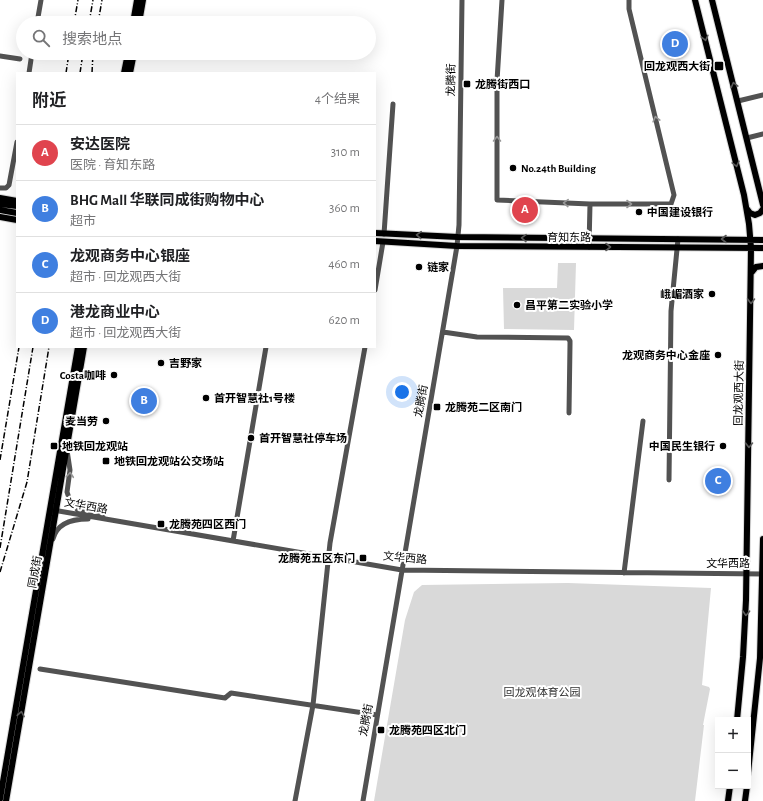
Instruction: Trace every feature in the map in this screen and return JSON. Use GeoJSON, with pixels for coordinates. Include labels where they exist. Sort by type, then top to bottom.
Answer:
{"type":"FeatureCollection","features":[{"type":"Feature","properties":{"kind":"main road","name":"回龙观西大街"},"geometry":{"type":"LineString","coordinates":[[695,0],[747,208],[751,240],[747,574],[743,657],[737,717]]}},
{"type":"Feature","properties":{"kind":"main road"},"geometry":{"type":"LineString","coordinates":[[712,0],[763,204]]}},
{"type":"Feature","properties":{"kind":"main road"},"geometry":{"type":"LineString","coordinates":[[136,16],[141,1]]}},
{"type":"Feature","properties":{"kind":"main road"},"geometry":{"type":"LineString","coordinates":[[140,16],[141,1]]}},
{"type":"Feature","properties":{"kind":"main road"},"geometry":{"type":"LineString","coordinates":[[124,72],[127,60]]}},
{"type":"Feature","properties":{"kind":"main road"},"geometry":{"type":"LineString","coordinates":[[130,72],[133,60]]}},
{"type":"Feature","properties":{"kind":"main road"},"geometry":{"type":"LineString","coordinates":[[0,198],[16,201]]}},
{"type":"Feature","properties":{"kind":"main road"},"geometry":{"type":"LineString","coordinates":[[0,204],[16,206]]}},
{"type":"Feature","properties":{"kind":"main road"},"geometry":{"type":"LineString","coordinates":[[747,208],[750,213],[755,215],[760,213],[763,209]]}},
{"type":"Feature","properties":{"kind":"main road"},"geometry":{"type":"LineString","coordinates":[[0,210],[16,213]]}},
{"type":"Feature","properties":{"kind":"main road"},"geometry":{"type":"LineString","coordinates":[[0,217],[16,220]]}},
{"type":"Feature","properties":{"kind":"main road","name":"育知东路"},"geometry":{"type":"LineString","coordinates":[[376,233],[458,237],[763,240]]}},
{"type":"Feature","properties":{"kind":"main road","name":"育知东路"},"geometry":{"type":"LineString","coordinates":[[376,241],[457,246],[763,248]]}},
{"type":"Feature","properties":{"kind":"main road"},"geometry":{"type":"LineString","coordinates":[[751,275],[754,268],[763,266]]}},
{"type":"Feature","properties":{"kind":"main road","name":"同成街"},"geometry":{"type":"LineString","coordinates":[[6,801],[42,587],[78,348]]}},
{"type":"Feature","properties":{"kind":"main road","name":"同成街"},"geometry":{"type":"LineString","coordinates":[[0,799],[53,510],[68,441],[84,348]]}},
{"type":"Feature","properties":{"kind":"main road"},"geometry":{"type":"LineString","coordinates":[[750,753],[760,658],[763,539]]}},
{"type":"Feature","properties":{"kind":"main road"},"geometry":{"type":"LineString","coordinates":[[728,801],[730,789]]}},
{"type":"Feature","properties":{"kind":"main road"},"geometry":{"type":"LineString","coordinates":[[745,801],[747,789]]}},
{"type":"Feature","properties":{"kind":"street"},"geometry":{"type":"LineString","coordinates":[[38,16],[41,0]]}},
{"type":"Feature","properties":{"kind":"street","name":"龙腾街"},"geometry":{"type":"LineString","coordinates":[[363,801],[457,246],[462,0]]}},
{"type":"Feature","properties":{"kind":"street"},"geometry":{"type":"LineString","coordinates":[[502,0],[497,81],[497,200],[590,204],[671,204],[674,195],[629,9],[629,0]]}},
{"type":"Feature","properties":{"kind":"street"},"geometry":{"type":"LineString","coordinates":[[0,56],[16,59]]}},
{"type":"Feature","properties":{"kind":"street"},"geometry":{"type":"LineString","coordinates":[[29,72],[31,60]]}},
{"type":"Feature","properties":{"kind":"street"},"geometry":{"type":"LineString","coordinates":[[738,101],[763,95]]}},
{"type":"Feature","properties":{"kind":"street"},"geometry":{"type":"LineString","coordinates":[[384,234],[393,104]]}},
{"type":"Feature","properties":{"kind":"street"},"geometry":{"type":"LineString","coordinates":[[747,138],[763,134]]}},
{"type":"Feature","properties":{"kind":"street"},"geometry":{"type":"LineString","coordinates":[[0,188],[6,188],[10,185],[16,148]]}},
{"type":"Feature","properties":{"kind":"street"},"geometry":{"type":"LineString","coordinates":[[589,247],[590,204]]}},
{"type":"Feature","properties":{"kind":"street"},"geometry":{"type":"LineString","coordinates":[[669,480],[671,311],[678,239]]}},
{"type":"Feature","properties":{"kind":"street"},"geometry":{"type":"LineString","coordinates":[[376,284],[383,242]]}},
{"type":"Feature","properties":{"kind":"street"},"geometry":{"type":"LineString","coordinates":[[442,332],[477,337],[568,338],[570,341],[569,413]]}},
{"type":"Feature","properties":{"kind":"street"},"geometry":{"type":"LineString","coordinates":[[233,541],[266,348]]}},
{"type":"Feature","properties":{"kind":"street"},"geometry":{"type":"LineString","coordinates":[[295,801],[313,705],[329,558],[365,348]]}},
{"type":"Feature","properties":{"kind":"street"},"geometry":{"type":"LineString","coordinates":[[624,573],[643,421]]}},
{"type":"Feature","properties":{"kind":"street"},"geometry":{"type":"LineString","coordinates":[[68,441],[70,470],[68,495],[70,502],[80,510],[119,522]]}},
{"type":"Feature","properties":{"kind":"street","name":"文华西路"},"geometry":{"type":"LineString","coordinates":[[53,510],[402,570],[763,574]]}},
{"type":"Feature","properties":{"kind":"street"},"geometry":{"type":"LineString","coordinates":[[42,587],[49,566],[56,530],[73,520],[102,519]]}},
{"type":"Feature","properties":{"kind":"street"},"geometry":{"type":"LineString","coordinates":[[40,669],[225,698],[231,693],[377,715]]}},
{"type":"Feature","properties":{"kind":"street"},"geometry":{"type":"LineString","coordinates":[[9,801],[14,752]]}},
{"type":"Feature","properties":{"kind":"green space"},"geometry":{"type":"Polygon","coordinates":[[[558,263],[576,263],[574,330],[504,329],[503,288],[557,288],[558,263]]]}},
{"type":"Feature","properties":{"kind":"green space","name":"回龙观体育公园"},"geometry":{"type":"Polygon","coordinates":[[[568,583],[711,588],[702,685],[709,687],[710,689],[703,725],[695,801],[374,801],[405,620],[414,592],[422,585],[568,583]]]}},
{"type":"Feature","properties":{"kind":"railway"},"geometry":{"type":"LineString","coordinates":[[75,16],[78,0]]}},
{"type":"Feature","properties":{"kind":"railway"},"geometry":{"type":"LineString","coordinates":[[90,16],[93,0]]}},
{"type":"Feature","properties":{"kind":"railway"},"geometry":{"type":"LineString","coordinates":[[99,16],[102,0]]}},
{"type":"Feature","properties":{"kind":"railway"},"geometry":{"type":"LineString","coordinates":[[66,72],[68,60]]}},
{"type":"Feature","properties":{"kind":"railway"},"geometry":{"type":"LineString","coordinates":[[80,72],[82,60]]}},
{"type":"Feature","properties":{"kind":"railway"},"geometry":{"type":"LineString","coordinates":[[92,72],[93,60]]}},
{"type":"Feature","properties":{"kind":"railway"},"geometry":{"type":"LineString","coordinates":[[0,460],[19,348]]}},
{"type":"Feature","properties":{"kind":"railway"},"geometry":{"type":"LineString","coordinates":[[0,548],[33,348]]}},
{"type":"Feature","properties":{"kind":"railway"},"geometry":{"type":"LineString","coordinates":[[0,572],[27,482],[49,348]]}},
{"type":"Feature","properties":{"kind":"place","name":"港龙商业中心"},"geometry":{"type":"Point","coordinates":[675,44]}},
{"type":"Feature","properties":{"kind":"place","name":"回龙观西大街"},"geometry":{"type":"Point","coordinates":[719,66]}},
{"type":"Feature","properties":{"kind":"place","name":"龙腾街西口"},"geometry":{"type":"Point","coordinates":[467,84]}},
{"type":"Feature","properties":{"kind":"place","name":"No.24th Building"},"geometry":{"type":"Point","coordinates":[513,168]}},
{"type":"Feature","properties":{"kind":"place","name":"安达医院"},"geometry":{"type":"Point","coordinates":[525,210]}},
{"type":"Feature","properties":{"kind":"place","name":"中国建设银行"},"geometry":{"type":"Point","coordinates":[639,212]}},
{"type":"Feature","properties":{"kind":"place","name":"链家"},"geometry":{"type":"Point","coordinates":[419,267]}},
{"type":"Feature","properties":{"kind":"place","name":"峨嵋酒家"},"geometry":{"type":"Point","coordinates":[712,294]}},
{"type":"Feature","properties":{"kind":"place","name":"昌平第二实验小学"},"geometry":{"type":"Point","coordinates":[517,305]}},
{"type":"Feature","properties":{"kind":"place","name":"龙观商务中心金座"},"geometry":{"type":"Point","coordinates":[718,355]}},
{"type":"Feature","properties":{"kind":"place","name":"吉野家"},"geometry":{"type":"Point","coordinates":[161,363]}},
{"type":"Feature","properties":{"kind":"place","name":"Costa咖啡"},"geometry":{"type":"Point","coordinates":[114,375]}},
{"type":"Feature","properties":{"kind":"place","name":"首开智慧社1号楼"},"geometry":{"type":"Point","coordinates":[206,398]}},
{"type":"Feature","properties":{"kind":"place","name":"BHG Mall 华联同成街购物中心"},"geometry":{"type":"Point","coordinates":[144,401]}},
{"type":"Feature","properties":{"kind":"place","name":"龙腾苑二区南门"},"geometry":{"type":"Point","coordinates":[437,407]}},
{"type":"Feature","properties":{"kind":"place","name":"麦当劳"},"geometry":{"type":"Point","coordinates":[106,421]}},
{"type":"Feature","properties":{"kind":"place","name":"首开智慧社停车场"},"geometry":{"type":"Point","coordinates":[251,438]}},
{"type":"Feature","properties":{"kind":"place","name":"地铁回龙观站"},"geometry":{"type":"Point","coordinates":[54,446]}},
{"type":"Feature","properties":{"kind":"place","name":"中国民生银行"},"geometry":{"type":"Point","coordinates":[723,446]}},
{"type":"Feature","properties":{"kind":"place","name":"地铁回龙观站公交场站"},"geometry":{"type":"Point","coordinates":[106,461]}},
{"type":"Feature","properties":{"kind":"place","name":"龙观商务中心银座"},"geometry":{"type":"Point","coordinates":[718,481]}},
{"type":"Feature","properties":{"kind":"place","name":"龙腾苑四区西门"},"geometry":{"type":"Point","coordinates":[161,524]}},
{"type":"Feature","properties":{"kind":"place","name":"龙腾苑五区东门"},"geometry":{"type":"Point","coordinates":[363,558]}},
{"type":"Feature","properties":{"kind":"place","name":"龙腾苑四区北门"},"geometry":{"type":"Point","coordinates":[381,730]}}]}
